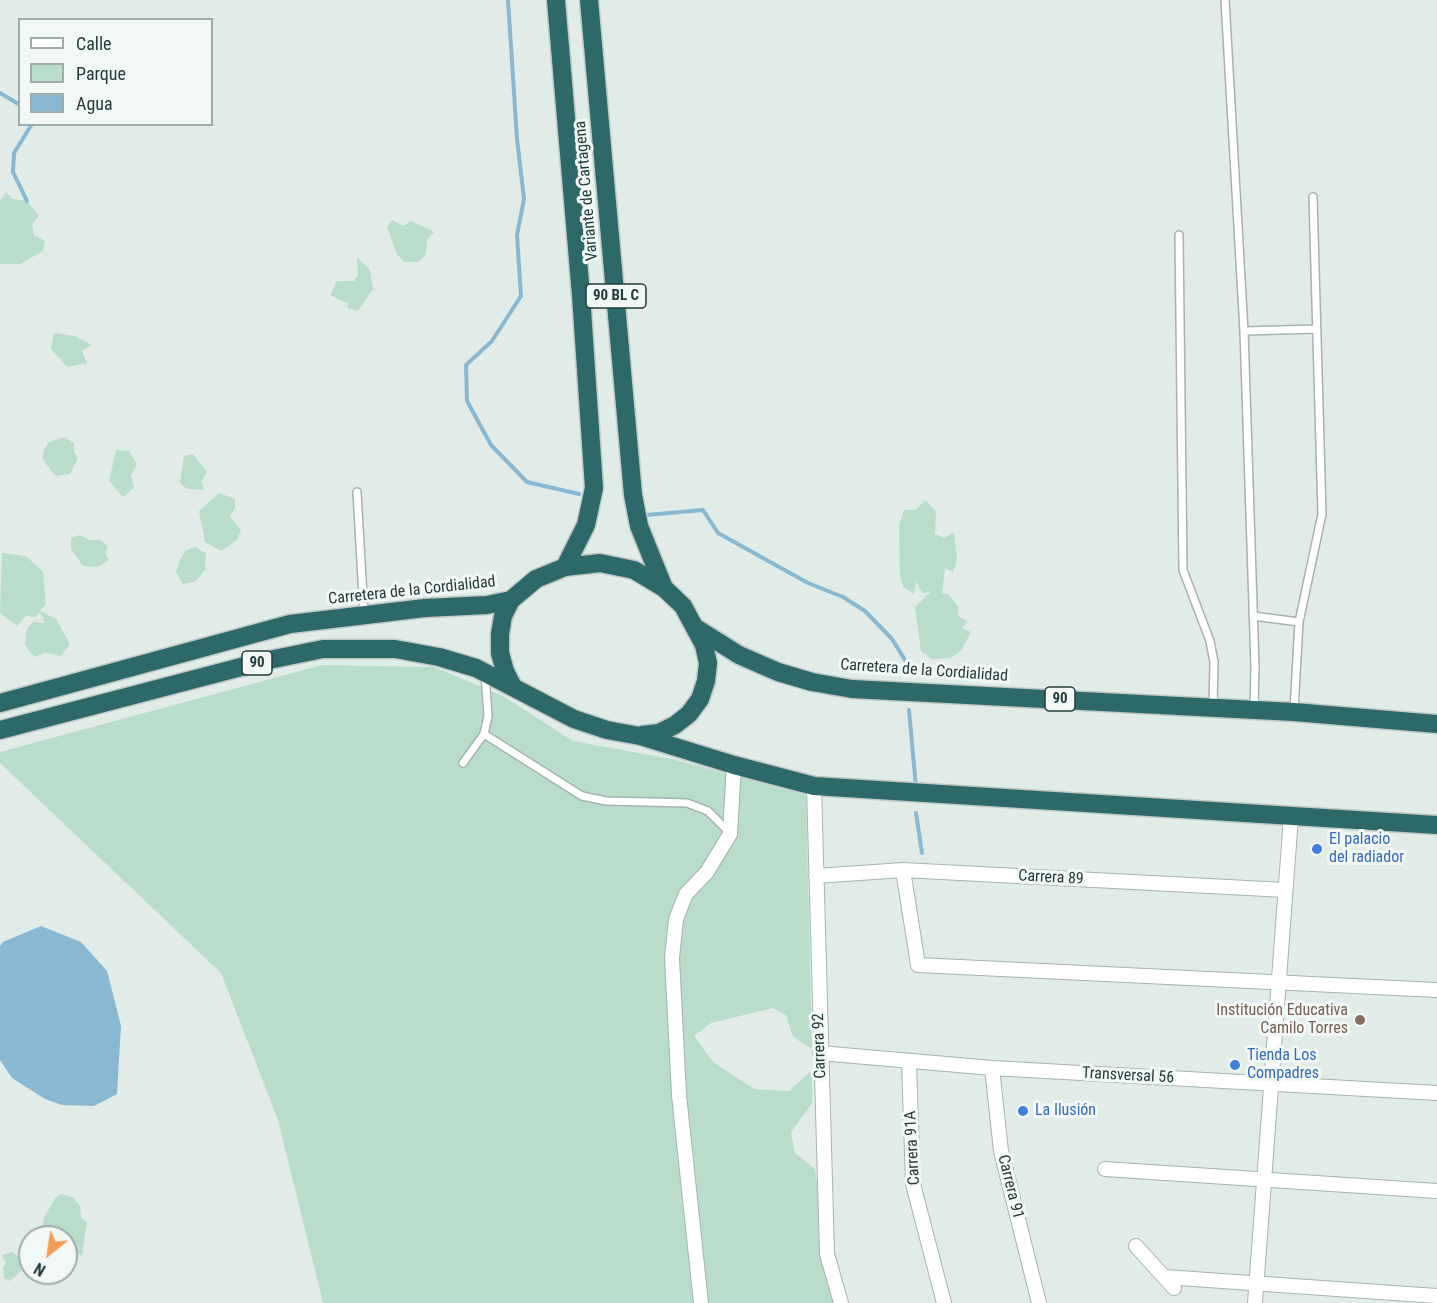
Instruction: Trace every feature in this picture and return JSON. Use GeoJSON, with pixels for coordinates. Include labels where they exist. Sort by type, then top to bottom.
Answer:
{"type":"FeatureCollection","features":[{"type":"Feature","properties":{"kind":"highway","name":"Variante de Cartagena"},"geometry":{"type":"LineString","coordinates":[[556,0],[581,295],[594,488],[586,525],[565,567]]}},
{"type":"Feature","properties":{"kind":"highway","name":"Variante de Cartagena"},"geometry":{"type":"LineString","coordinates":[[589,0],[633,495],[639,526],[664,588]]}},
{"type":"Feature","properties":{"kind":"highway","name":"Carretera de la Cordialidad"},"geometry":{"type":"LineString","coordinates":[[0,703],[256,632],[364,614],[487,605],[512,600],[536,579],[565,567],[600,563],[634,570],[664,588],[682,606],[696,628],[739,655],[778,672],[812,682],[852,689],[1294,712],[1437,724]]}},
{"type":"Feature","properties":{"kind":"highway"},"geometry":{"type":"LineString","coordinates":[[512,600],[503,616],[500,653],[513,687],[574,719],[606,730],[640,736],[734,765],[814,786],[1291,818],[1437,825]]}},
{"type":"Feature","properties":{"kind":"highway"},"geometry":{"type":"LineString","coordinates":[[640,736],[658,733],[675,725],[689,714],[700,699],[706,681],[708,663],[704,645],[696,628]]}},
{"type":"Feature","properties":{"kind":"highway","name":"90"},"geometry":{"type":"LineString","coordinates":[[0,730],[264,661],[323,649],[395,649],[439,657],[484,671],[513,687]]}},
{"type":"Feature","properties":{"kind":"street"},"geometry":{"type":"LineString","coordinates":[[701,1303],[679,1095],[672,958],[676,919],[686,894],[707,872],[730,834],[734,765]]}},
{"type":"Feature","properties":{"kind":"street","name":"Carrera 92"},"geometry":{"type":"LineString","coordinates":[[814,786],[827,1254],[841,1303]]}},
{"type":"Feature","properties":{"kind":"street"},"geometry":{"type":"LineString","coordinates":[[1255,1303],[1254,1283],[1291,818]]}},
{"type":"Feature","properties":{"kind":"street"},"geometry":{"type":"LineString","coordinates":[[903,870],[918,965],[1437,990]]}},
{"type":"Feature","properties":{"kind":"street","name":"Carrera 89"},"geometry":{"type":"LineString","coordinates":[[816,876],[903,870],[1286,890]]}},
{"type":"Feature","properties":{"kind":"street","name":"Transversal 56"},"geometry":{"type":"LineString","coordinates":[[820,1053],[992,1068],[1270,1085],[1437,1092]]}},
{"type":"Feature","properties":{"kind":"street","name":"Carrera 91A"},"geometry":{"type":"LineString","coordinates":[[909,1062],[913,1184],[944,1303]]}},
{"type":"Feature","properties":{"kind":"street","name":"Carrera 91"},"geometry":{"type":"LineString","coordinates":[[992,1068],[1001,1151],[1039,1303]]}},
{"type":"Feature","properties":{"kind":"street"},"geometry":{"type":"LineString","coordinates":[[1105,1169],[1437,1191]]}},
{"type":"Feature","properties":{"kind":"street"},"geometry":{"type":"LineString","coordinates":[[1136,1246],[1169,1283],[1254,1283],[1437,1296]]}},
{"type":"Feature","properties":{"kind":"lane"},"geometry":{"type":"LineString","coordinates":[[1225,0],[1244,331],[1254,710]]}},
{"type":"Feature","properties":{"kind":"lane"},"geometry":{"type":"LineString","coordinates":[[1294,712],[1299,622],[1322,514],[1313,197]]}},
{"type":"Feature","properties":{"kind":"lane"},"geometry":{"type":"LineString","coordinates":[[1179,235],[1183,570],[1210,641],[1214,662],[1213,708]]}},
{"type":"Feature","properties":{"kind":"lane"},"geometry":{"type":"LineString","coordinates":[[1244,331],[1317,329]]}},
{"type":"Feature","properties":{"kind":"lane"},"geometry":{"type":"LineString","coordinates":[[357,492],[364,614]]}},
{"type":"Feature","properties":{"kind":"lane"},"geometry":{"type":"LineString","coordinates":[[1253,616],[1299,622]]}},
{"type":"Feature","properties":{"kind":"lane"},"geometry":{"type":"LineString","coordinates":[[463,763],[484,734],[488,716],[484,671]]}},
{"type":"Feature","properties":{"kind":"lane"},"geometry":{"type":"LineString","coordinates":[[484,734],[582,796],[606,801],[687,803],[708,811],[730,834]]}},
{"type":"Feature","properties":{"kind":"green space"},"geometry":{"type":"Polygon","coordinates":[[[6,192],[12,199],[27,201],[39,216],[32,224],[34,235],[45,241],[43,251],[20,264],[0,264],[0,202],[6,192]]]}},
{"type":"Feature","properties":{"kind":"green space"},"geometry":{"type":"Polygon","coordinates":[[[392,220],[403,226],[411,221],[434,232],[427,240],[426,254],[419,262],[404,262],[397,254],[387,227],[392,220]]]}},
{"type":"Feature","properties":{"kind":"green space"},"geometry":{"type":"Polygon","coordinates":[[[357,257],[370,270],[373,289],[358,311],[347,308],[349,304],[330,295],[337,281],[354,281],[358,275],[357,257]]]}},
{"type":"Feature","properties":{"kind":"green space"},"geometry":{"type":"Polygon","coordinates":[[[54,333],[75,336],[92,345],[82,351],[87,363],[67,367],[51,349],[54,333]]]}},
{"type":"Feature","properties":{"kind":"green space"},"geometry":{"type":"Polygon","coordinates":[[[65,437],[74,443],[74,452],[78,458],[70,474],[55,476],[42,458],[44,450],[49,442],[65,437]]]}},
{"type":"Feature","properties":{"kind":"green space"},"geometry":{"type":"Polygon","coordinates":[[[116,450],[129,451],[137,464],[131,475],[134,488],[123,497],[109,481],[116,450]]]}},
{"type":"Feature","properties":{"kind":"green space"},"geometry":{"type":"Polygon","coordinates":[[[193,454],[207,472],[201,482],[205,490],[187,489],[180,483],[184,456],[193,454]]]}},
{"type":"Feature","properties":{"kind":"green space"},"geometry":{"type":"Polygon","coordinates":[[[219,493],[235,499],[235,508],[230,517],[241,530],[237,540],[221,551],[205,542],[199,511],[219,493]]]}},
{"type":"Feature","properties":{"kind":"green space"},"geometry":{"type":"Polygon","coordinates":[[[926,500],[936,512],[935,534],[944,538],[954,532],[957,560],[953,572],[945,568],[942,593],[948,594],[958,606],[958,616],[967,621],[962,628],[971,632],[961,651],[951,658],[932,659],[921,651],[915,607],[930,592],[922,593],[916,581],[914,594],[903,587],[900,575],[899,525],[904,510],[915,510],[926,500]]]}},
{"type":"Feature","properties":{"kind":"green space"},"geometry":{"type":"Polygon","coordinates":[[[80,535],[89,540],[100,540],[108,546],[105,553],[109,560],[98,567],[83,566],[71,549],[71,538],[80,535]]]}},
{"type":"Feature","properties":{"kind":"green space"},"geometry":{"type":"Polygon","coordinates":[[[195,547],[206,553],[205,570],[195,582],[183,584],[176,572],[179,562],[185,551],[195,547]]]}},
{"type":"Feature","properties":{"kind":"green space"},"geometry":{"type":"Polygon","coordinates":[[[2,553],[26,556],[43,572],[46,604],[40,611],[56,619],[70,644],[61,656],[45,653],[34,657],[25,645],[27,629],[33,622],[45,623],[40,612],[36,617],[26,616],[17,626],[0,613],[2,553]]]}},
{"type":"Feature","properties":{"kind":"green space"},"geometry":{"type":"Polygon","coordinates":[[[322,665],[434,667],[503,696],[573,741],[672,759],[806,795],[812,1049],[793,1037],[786,1015],[773,1008],[711,1023],[694,1036],[713,1062],[754,1089],[789,1091],[812,1070],[812,1103],[791,1132],[795,1153],[815,1169],[827,1254],[841,1303],[323,1303],[278,1120],[221,973],[0,763],[0,752],[322,665]]]}},
{"type":"Feature","properties":{"kind":"green space"},"geometry":{"type":"Polygon","coordinates":[[[61,1194],[73,1197],[80,1206],[81,1217],[87,1222],[82,1255],[78,1254],[78,1225],[43,1225],[44,1217],[56,1197],[61,1194]]]}},
{"type":"Feature","properties":{"kind":"green space"},"geometry":{"type":"Polygon","coordinates":[[[12,1252],[18,1256],[18,1274],[10,1281],[4,1278],[3,1268],[6,1263],[2,1255],[12,1252]]]}},
{"type":"Feature","properties":{"kind":"water"},"geometry":{"type":"Polygon","coordinates":[[[41,926],[81,942],[107,971],[121,1026],[117,1094],[94,1106],[62,1105],[45,1099],[12,1078],[0,1060],[0,946],[3,942],[41,926]]]}},
{"type":"Feature","properties":{"kind":"waterway"},"geometry":{"type":"LineString","coordinates":[[508,0],[517,139],[524,199],[517,235],[521,296],[492,341],[466,365],[467,401],[491,445],[527,482],[579,494]]}},
{"type":"Feature","properties":{"kind":"waterway"},"geometry":{"type":"LineString","coordinates":[[0,93],[18,104]]}},
{"type":"Feature","properties":{"kind":"waterway"},"geometry":{"type":"LineString","coordinates":[[27,201],[13,172],[14,153],[31,126]]}},
{"type":"Feature","properties":{"kind":"waterway"},"geometry":{"type":"LineString","coordinates":[[646,515],[703,510],[718,533],[808,583],[843,597],[865,611],[892,639],[910,668]]}},
{"type":"Feature","properties":{"kind":"waterway"},"geometry":{"type":"LineString","coordinates":[[909,710],[916,787]]}},
{"type":"Feature","properties":{"kind":"waterway"},"geometry":{"type":"LineString","coordinates":[[916,813],[922,853]]}},
{"type":"Feature","properties":{"kind":"place","name":"El palacio del radiador"},"geometry":{"type":"Point","coordinates":[1317,849]}},
{"type":"Feature","properties":{"kind":"place","name":"Institución Educativa Camilo Torres"},"geometry":{"type":"Point","coordinates":[1360,1020]}},
{"type":"Feature","properties":{"kind":"place","name":"Tienda Los Compadres"},"geometry":{"type":"Point","coordinates":[1235,1065]}},
{"type":"Feature","properties":{"kind":"place","name":"La Ilusión"},"geometry":{"type":"Point","coordinates":[1023,1111]}}]}
